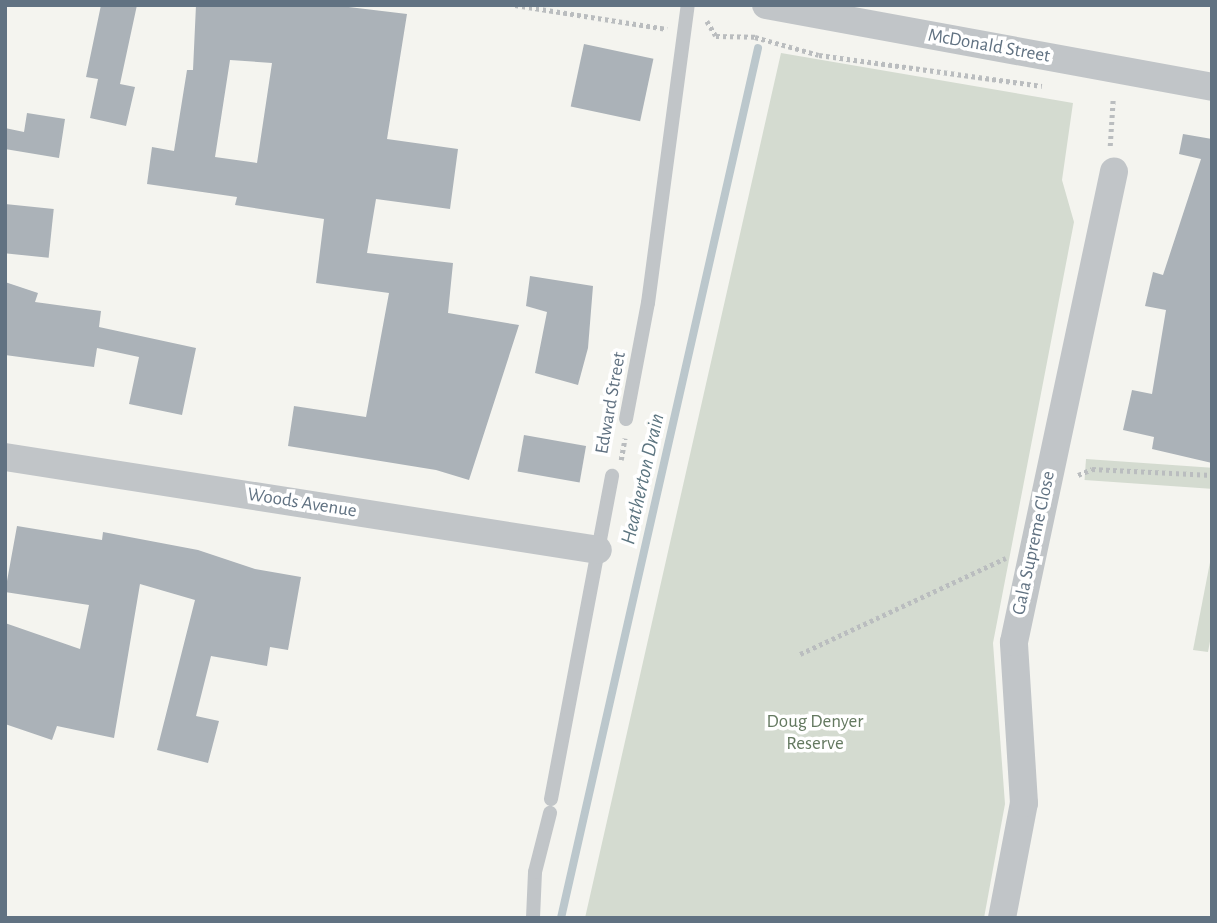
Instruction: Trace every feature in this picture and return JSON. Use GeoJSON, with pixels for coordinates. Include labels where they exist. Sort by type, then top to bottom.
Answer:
{"type":"FeatureCollection","features":[{"type":"Feature","properties":{"kind":"street","name":"McDonald Street"},"geometry":{"type":"LineString","coordinates":[[766,5],[1212,87]]}},
{"type":"Feature","properties":{"kind":"street","name":"Gala Supreme Close"},"geometry":{"type":"LineString","coordinates":[[1002,918],[1024,803],[1014,642],[1032,546],[1114,172]]}},
{"type":"Feature","properties":{"kind":"street","name":"Woods Avenue"},"geometry":{"type":"LineString","coordinates":[[5,457],[598,550]]}},
{"type":"Feature","properties":{"kind":"lane","name":"Edward Street"},"geometry":{"type":"LineString","coordinates":[[626,419],[648,303],[688,5]]}},
{"type":"Feature","properties":{"kind":"lane","name":"Edward Street"},"geometry":{"type":"LineString","coordinates":[[533,918],[536,872],[612,476]]}},
{"type":"Feature","properties":{"kind":"path"},"geometry":{"type":"LineString","coordinates":[[515,5],[716,36],[755,37],[819,55],[1049,87]]}},
{"type":"Feature","properties":{"kind":"path"},"geometry":{"type":"LineString","coordinates":[[703,15],[716,36]]}},
{"type":"Feature","properties":{"kind":"path"},"geometry":{"type":"LineString","coordinates":[[1100,96],[1113,98],[1109,139],[1114,172]]}},
{"type":"Feature","properties":{"kind":"path","name":"Edward Street"},"geometry":{"type":"LineString","coordinates":[[612,476],[617,477],[626,419]]}},
{"type":"Feature","properties":{"kind":"path"},"geometry":{"type":"LineString","coordinates":[[1045,488],[1092,469],[1212,475]]}},
{"type":"Feature","properties":{"kind":"path"},"geometry":{"type":"LineString","coordinates":[[800,654],[1032,546]]}},
{"type":"Feature","properties":{"kind":"green space","name":"Doug Denyer Reserve"},"geometry":{"type":"Polygon","coordinates":[[[781,53],[1073,103],[1062,180],[1074,222],[993,643],[1005,804],[984,918],[585,918],[781,53]]]}},
{"type":"Feature","properties":{"kind":"green space"},"geometry":{"type":"Polygon","coordinates":[[[1086,459],[1212,468],[1210,489],[1085,480],[1086,459]]]}},
{"type":"Feature","properties":{"kind":"green space"},"geometry":{"type":"Polygon","coordinates":[[[1212,552],[1212,631],[1208,652],[1193,650],[1212,552]]]}},
{"type":"Feature","properties":{"kind":"building"},"geometry":{"type":"Polygon","coordinates":[[[101,5],[137,5],[120,84],[135,87],[126,126],[90,118],[98,79],[86,77],[101,5]]]}},
{"type":"Feature","properties":{"kind":"building"},"geometry":{"type":"Polygon","coordinates":[[[196,5],[332,5],[407,14],[387,139],[458,149],[450,209],[376,199],[367,253],[453,263],[448,313],[519,325],[469,480],[436,470],[288,446],[294,406],[366,417],[389,293],[316,283],[324,219],[235,205],[237,197],[147,184],[152,147],[174,151],[187,70],[193,70],[196,5]],[[230,60],[215,157],[257,163],[272,63],[230,60]]]}},
{"type":"Feature","properties":{"kind":"building"},"geometry":{"type":"Polygon","coordinates":[[[584,44],[653,59],[640,121],[571,107],[584,44]]]}},
{"type":"Feature","properties":{"kind":"building"},"geometry":{"type":"Polygon","coordinates":[[[27,113],[65,119],[59,158],[5,149],[5,128],[24,132],[27,113]]]}},
{"type":"Feature","properties":{"kind":"building"},"geometry":{"type":"Polygon","coordinates":[[[1183,134],[1212,139],[1212,463],[1152,449],[1154,437],[1123,430],[1132,390],[1152,394],[1166,310],[1145,306],[1153,272],[1163,275],[1201,159],[1179,154],[1183,134]]]}},
{"type":"Feature","properties":{"kind":"building"},"geometry":{"type":"Polygon","coordinates":[[[5,204],[54,209],[49,258],[5,253],[5,204]]]}},
{"type":"Feature","properties":{"kind":"building"},"geometry":{"type":"Polygon","coordinates":[[[530,276],[593,286],[588,348],[578,385],[535,373],[547,312],[526,306],[530,276]]]}},
{"type":"Feature","properties":{"kind":"building"},"geometry":{"type":"Polygon","coordinates":[[[5,282],[38,293],[35,302],[101,311],[99,327],[196,348],[182,415],[129,404],[139,357],[97,348],[94,367],[5,355],[5,282]]]}},
{"type":"Feature","properties":{"kind":"building"},"geometry":{"type":"Polygon","coordinates":[[[524,435],[586,446],[580,482],[518,471],[524,435]]]}},
{"type":"Feature","properties":{"kind":"building"},"geometry":{"type":"Polygon","coordinates":[[[17,526],[102,540],[103,532],[198,550],[255,569],[301,577],[288,650],[270,647],[267,666],[211,656],[196,716],[219,721],[208,763],[157,750],[195,600],[140,584],[114,738],[57,726],[52,740],[5,724],[5,623],[80,649],[89,605],[5,592],[17,526]]]}},
{"type":"Feature","properties":{"kind":"waterway","name":"Heatherton Drain"},"geometry":{"type":"LineString","coordinates":[[561,918],[758,48]]}}]}
